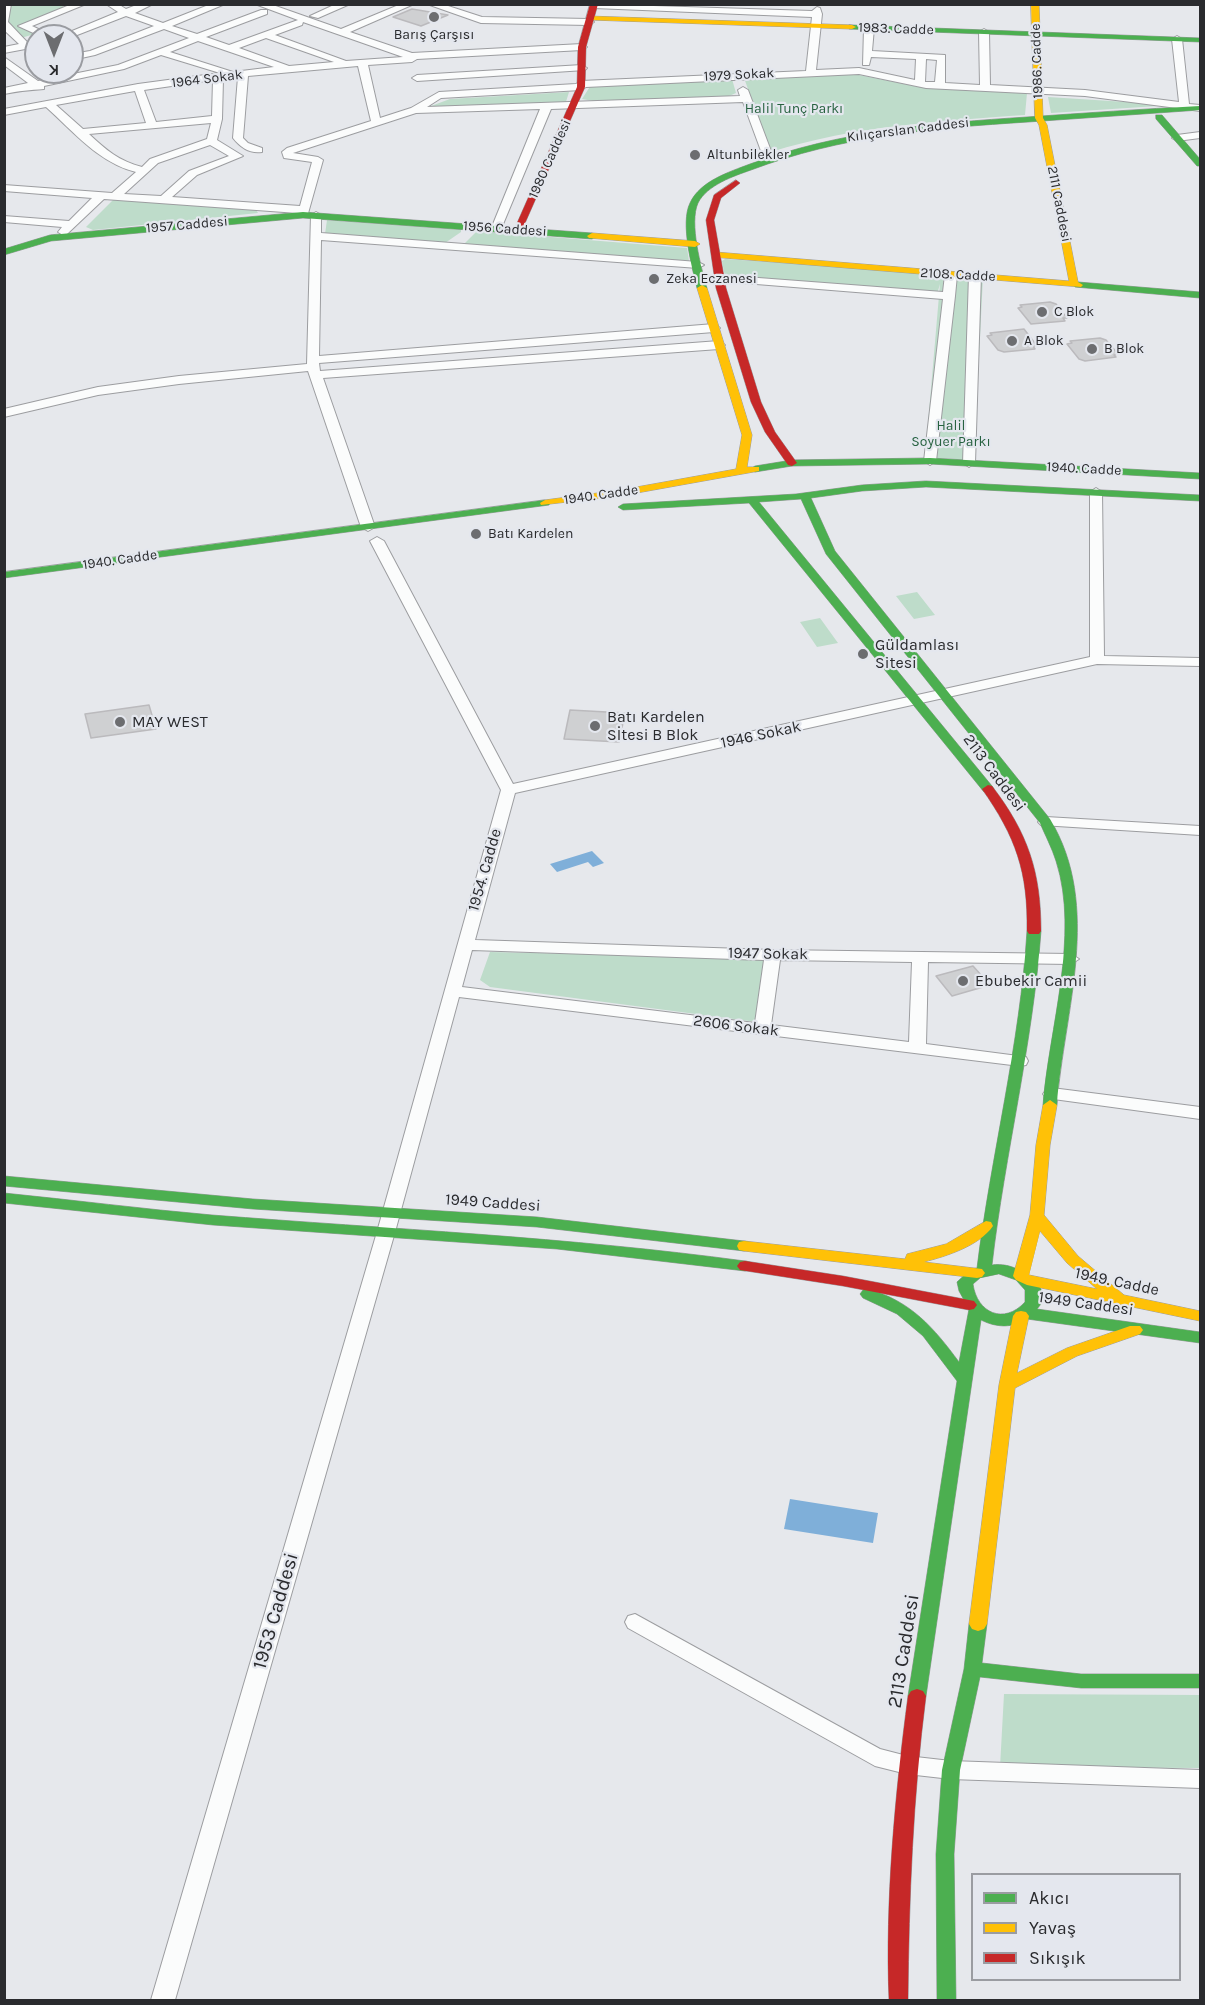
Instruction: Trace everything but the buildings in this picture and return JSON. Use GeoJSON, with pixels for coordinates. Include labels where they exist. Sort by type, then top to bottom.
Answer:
{"type":"FeatureCollection","features":[{"type":"Feature","properties":{"kind":"street"},"geometry":{"type":"LineString","coordinates":[[110,4],[126,14],[290,69]]}},
{"type":"Feature","properties":{"kind":"street"},"geometry":{"type":"LineString","coordinates":[[84,29],[149,4]]}},
{"type":"Feature","properties":{"kind":"street"},"geometry":{"type":"LineString","coordinates":[[84,55],[221,4]]}},
{"type":"Feature","properties":{"kind":"street"},"geometry":{"type":"LineString","coordinates":[[315,16],[346,4]]}},
{"type":"Feature","properties":{"kind":"street"},"geometry":{"type":"LineString","coordinates":[[341,32],[410,4]]}},
{"type":"Feature","properties":{"kind":"street"},"geometry":{"type":"LineString","coordinates":[[430,4],[481,20],[592,12],[628,6],[788,9],[817,15],[811,72]]}},
{"type":"Feature","properties":{"kind":"street","name":"1986. Cadde"},"geometry":{"type":"LineString","coordinates":[[1035,4],[1041,122]]}},
{"type":"Feature","properties":{"kind":"street"},"geometry":{"type":"LineString","coordinates":[[5,6],[4,23],[24,39]]}},
{"type":"Feature","properties":{"kind":"street"},"geometry":{"type":"LineString","coordinates":[[28,24],[74,6]]}},
{"type":"Feature","properties":{"kind":"street"},"geometry":{"type":"LineString","coordinates":[[84,78],[130,72],[161,52],[262,8],[341,32],[411,58],[421,91],[486,74],[582,68]]}},
{"type":"Feature","properties":{"kind":"street"},"geometry":{"type":"LineString","coordinates":[[581,86],[582,47],[592,12]]}},
{"type":"Feature","properties":{"kind":"street","name":"1983. Cadde"},"geometry":{"type":"LineString","coordinates":[[592,12],[817,15],[869,27],[1200,40]]}},
{"type":"Feature","properties":{"kind":"street"},"geometry":{"type":"LineString","coordinates":[[231,48],[299,22]]}},
{"type":"Feature","properties":{"kind":"street"},"geometry":{"type":"LineString","coordinates":[[865,73],[869,27]]}},
{"type":"Feature","properties":{"kind":"street"},"geometry":{"type":"LineString","coordinates":[[984,32],[985,88]]}},
{"type":"Feature","properties":{"kind":"street"},"geometry":{"type":"LineString","coordinates":[[265,35],[348,63]]}},
{"type":"Feature","properties":{"kind":"street"},"geometry":{"type":"LineString","coordinates":[[1178,39],[1184,106]]}},
{"type":"Feature","properties":{"kind":"street"},"geometry":{"type":"LineString","coordinates":[[4,50],[24,46]]}},
{"type":"Feature","properties":{"kind":"street","name":"1964 Sokak"},"geometry":{"type":"LineString","coordinates":[[4,112],[138,87],[218,77],[348,63],[582,47]]}},
{"type":"Feature","properties":{"kind":"street"},"geometry":{"type":"LineString","coordinates":[[84,50],[159,85]]}},
{"type":"Feature","properties":{"kind":"street"},"geometry":{"type":"LineString","coordinates":[[161,52],[239,75],[238,138],[244,145],[258,150],[193,173],[164,200]]}},
{"type":"Feature","properties":{"kind":"street"},"geometry":{"type":"LineString","coordinates":[[478,53],[493,92]]}},
{"type":"Feature","properties":{"kind":"street"},"geometry":{"type":"LineString","coordinates":[[867,54],[942,57],[940,86]]}},
{"type":"Feature","properties":{"kind":"street"},"geometry":{"type":"LineString","coordinates":[[920,84],[921,56]]}},
{"type":"Feature","properties":{"kind":"street"},"geometry":{"type":"LineString","coordinates":[[4,60],[24,70]]}},
{"type":"Feature","properties":{"kind":"street"},"geometry":{"type":"LineString","coordinates":[[363,62],[376,122]]}},
{"type":"Feature","properties":{"kind":"street"},"geometry":{"type":"LineString","coordinates":[[4,72],[22,68]]}},
{"type":"Feature","properties":{"kind":"street","name":"1979 Sokak"},"geometry":{"type":"LineString","coordinates":[[308,213],[318,159],[286,154],[289,151],[415,110],[421,91],[441,94],[493,92],[737,75],[811,72],[865,73],[920,84],[1113,96],[1200,108]]}},
{"type":"Feature","properties":{"kind":"street"},"geometry":{"type":"LineString","coordinates":[[737,75],[769,159]]}},
{"type":"Feature","properties":{"kind":"street"},"geometry":{"type":"LineString","coordinates":[[212,141],[217,119],[218,77]]}},
{"type":"Feature","properties":{"kind":"street"},"geometry":{"type":"LineString","coordinates":[[4,91],[36,84],[108,157],[122,165],[143,170]]}},
{"type":"Feature","properties":{"kind":"street","name":"1980 Caddesi"},"geometry":{"type":"LineString","coordinates":[[518,230],[581,86]]}},
{"type":"Feature","properties":{"kind":"street"},"geometry":{"type":"LineString","coordinates":[[138,87],[152,124]]}},
{"type":"Feature","properties":{"kind":"street"},"geometry":{"type":"LineString","coordinates":[[415,110],[746,99]]}},
{"type":"Feature","properties":{"kind":"street"},"geometry":{"type":"LineString","coordinates":[[496,229],[547,105]]}},
{"type":"Feature","properties":{"kind":"street","name":"Kılıçarslan Caddesi"},"geometry":{"type":"LineString","coordinates":[[797,473],[770,432],[756,402],[723,300],[710,220],[717,197],[735,184],[776,165],[838,147],[903,135],[1200,108]]}},
{"type":"Feature","properties":{"kind":"street","name":"Kılıçarslan Caddesi"},"geometry":{"type":"LineString","coordinates":[[741,471],[747,435],[719,345],[698,265],[691,220],[693,205],[697,197],[722,179],[769,159],[832,140],[864,134],[925,126],[1200,114]]}},
{"type":"Feature","properties":{"kind":"street"},"geometry":{"type":"LineString","coordinates":[[1159,117],[1200,164]]}},
{"type":"Feature","properties":{"kind":"street"},"geometry":{"type":"LineString","coordinates":[[83,132],[217,119]]}},
{"type":"Feature","properties":{"kind":"street","name":"2111 Caddesi"},"geometry":{"type":"LineString","coordinates":[[1041,122],[1074,284]]}},
{"type":"Feature","properties":{"kind":"street"},"geometry":{"type":"LineString","coordinates":[[1177,138],[1200,135]]}},
{"type":"Feature","properties":{"kind":"street"},"geometry":{"type":"LineString","coordinates":[[212,141],[217,146],[238,156]]}},
{"type":"Feature","properties":{"kind":"street"},"geometry":{"type":"LineString","coordinates":[[115,196],[154,161],[212,141]]}},
{"type":"Feature","properties":{"kind":"street"},"geometry":{"type":"LineString","coordinates":[[4,188],[308,213],[315,236],[313,367],[368,527]]}},
{"type":"Feature","properties":{"kind":"street"},"geometry":{"type":"LineString","coordinates":[[58,237],[101,195]]}},
{"type":"Feature","properties":{"kind":"street","name":"1956 Caddesi"},"geometry":{"type":"LineString","coordinates":[[308,213],[695,244]]}},
{"type":"Feature","properties":{"kind":"street","name":"1957 Caddesi"},"geometry":{"type":"LineString","coordinates":[[4,252],[42,239],[308,213]]}},
{"type":"Feature","properties":{"kind":"street"},"geometry":{"type":"LineString","coordinates":[[4,219],[71,224]]}},
{"type":"Feature","properties":{"kind":"street"},"geometry":{"type":"LineString","coordinates":[[456,246],[475,227]]}},
{"type":"Feature","properties":{"kind":"street"},"geometry":{"type":"LineString","coordinates":[[315,236],[698,265]]}},
{"type":"Feature","properties":{"kind":"street","name":"2108. Cadde"},"geometry":{"type":"LineString","coordinates":[[715,255],[1200,295]]}},
{"type":"Feature","properties":{"kind":"street"},"geometry":{"type":"LineString","coordinates":[[930,461],[951,275]]}},
{"type":"Feature","properties":{"kind":"street"},"geometry":{"type":"LineString","coordinates":[[969,463],[975,275]]}},
{"type":"Feature","properties":{"kind":"street"},"geometry":{"type":"LineString","coordinates":[[719,278],[948,296]]}},
{"type":"Feature","properties":{"kind":"street"},"geometry":{"type":"LineString","coordinates":[[4,413],[98,391],[179,380],[714,327]]}},
{"type":"Feature","properties":{"kind":"street"},"geometry":{"type":"LineString","coordinates":[[313,367],[719,345]]}},
{"type":"Feature","properties":{"kind":"street","name":"1940. Cadde"},"geometry":{"type":"LineString","coordinates":[[4,575],[620,493],[741,471],[797,473],[930,461],[1200,476]]}},
{"type":"Feature","properties":{"kind":"street","name":"2113 Caddesi"},"geometry":{"type":"LineString","coordinates":[[741,471],[743,484],[752,500],[993,795],[1017,831],[1027,856],[1035,892],[1034,958],[1026,1031],[986,1227],[980,1272]]}},
{"type":"Feature","properties":{"kind":"street","name":"2113 Caddesi"},"geometry":{"type":"LineString","coordinates":[[797,473],[830,552],[1046,822],[1063,862],[1070,900],[1071,959],[1053,1065],[1052,1094],[1043,1145],[1037,1215],[1024,1278]]}},
{"type":"Feature","properties":{"kind":"street","name":"1940. Cadde"},"geometry":{"type":"LineString","coordinates":[[609,509],[805,496],[862,488],[926,484],[1200,498]]}},
{"type":"Feature","properties":{"kind":"street"},"geometry":{"type":"LineString","coordinates":[[1096,492],[1097,660]]}},
{"type":"Feature","properties":{"kind":"street"},"geometry":{"type":"LineString","coordinates":[[377,541],[508,790]]}},
{"type":"Feature","properties":{"kind":"street","name":"1946 Sokak"},"geometry":{"type":"LineString","coordinates":[[508,790],[1097,660],[1200,662]]}},
{"type":"Feature","properties":{"kind":"street","name":"1954. Cadde"},"geometry":{"type":"LineString","coordinates":[[388,1222],[508,790]]}},
{"type":"Feature","properties":{"kind":"street"},"geometry":{"type":"LineString","coordinates":[[1046,822],[1200,831]]}},
{"type":"Feature","properties":{"kind":"street","name":"1947 Sokak"},"geometry":{"type":"LineString","coordinates":[[464,945],[773,955],[1071,959]]}},
{"type":"Feature","properties":{"kind":"street"},"geometry":{"type":"LineString","coordinates":[[762,1029],[773,955]]}},
{"type":"Feature","properties":{"kind":"street"},"geometry":{"type":"LineString","coordinates":[[917,1048],[920,956]]}},
{"type":"Feature","properties":{"kind":"street","name":"2606 Sokak"},"geometry":{"type":"LineString","coordinates":[[452,991],[1020,1060]]}},
{"type":"Feature","properties":{"kind":"street"},"geometry":{"type":"LineString","coordinates":[[1052,1094],[1200,1113]]}},
{"type":"Feature","properties":{"kind":"street","name":"1949 Caddesi"},"geometry":{"type":"LineString","coordinates":[[4,1181],[253,1204],[678,1256],[843,1281],[972,1308]]}},
{"type":"Feature","properties":{"kind":"street","name":"1949 Caddesi"},"geometry":{"type":"LineString","coordinates":[[4,1198],[240,1222],[548,1223],[980,1272]]}},
{"type":"Feature","properties":{"kind":"street"},"geometry":{"type":"LineString","coordinates":[[1037,1215],[1059,1247],[1081,1270],[1126,1302]]}},
{"type":"Feature","properties":{"kind":"street","name":"1953 Caddesi"},"geometry":{"type":"LineString","coordinates":[[163,2001],[388,1222]]}},
{"type":"Feature","properties":{"kind":"street"},"geometry":{"type":"LineString","coordinates":[[869,1260],[923,1257],[947,1252],[966,1242],[986,1227]]}},
{"type":"Feature","properties":{"kind":"street"},"geometry":{"type":"LineString","coordinates":[[946,2001],[945,1854],[951,1770],[973,1669],[1007,1384],[1024,1314],[1035,1299],[1034,1290],[1024,1278],[999,1269],[980,1272],[966,1282],[965,1299],[972,1308],[997,1319],[1024,1314]]}},
{"type":"Feature","properties":{"kind":"street","name":"1949. Cadde"},"geometry":{"type":"LineString","coordinates":[[1024,1278],[1126,1302],[1200,1316]]}},
{"type":"Feature","properties":{"kind":"street"},"geometry":{"type":"LineString","coordinates":[[843,1281],[902,1310],[928,1332],[965,1381]]}},
{"type":"Feature","properties":{"kind":"street","name":"2113 Caddesi"},"geometry":{"type":"LineString","coordinates":[[898,2001],[900,1857],[907,1766],[965,1381],[972,1308]]}},
{"type":"Feature","properties":{"kind":"street","name":"1949 Caddesi"},"geometry":{"type":"LineString","coordinates":[[1024,1314],[1142,1328]]}},
{"type":"Feature","properties":{"kind":"street"},"geometry":{"type":"LineString","coordinates":[[1007,1384],[1072,1352],[1142,1328],[1200,1338]]}},
{"type":"Feature","properties":{"kind":"street"},"geometry":{"type":"LineString","coordinates":[[635,1622],[875,1757],[907,1766],[951,1770],[1200,1779]]}},
{"type":"Feature","properties":{"kind":"street"},"geometry":{"type":"LineString","coordinates":[[973,1669],[1081,1681],[1200,1681]]}},
{"type":"Feature","properties":{"kind":"green space"},"geometry":{"type":"Polygon","coordinates":[[[64,4],[63,8],[20,26],[24,28],[24,37],[21,38],[9,22],[10,5],[64,4]]]}},
{"type":"Feature","properties":{"kind":"green space","name":"Halil Tunç Parkı"},"geometry":{"type":"Polygon","coordinates":[[[849,73],[919,87],[1027,93],[1025,115],[929,122],[865,130],[771,152],[744,78],[849,73]]]}},
{"type":"Feature","properties":{"kind":"green space"},"geometry":{"type":"Polygon","coordinates":[[[732,79],[736,93],[729,96],[593,101],[582,99],[591,85],[732,79]]]}},
{"type":"Feature","properties":{"kind":"green space"},"geometry":{"type":"Polygon","coordinates":[[[569,92],[565,105],[423,109],[450,99],[569,92]]]}},
{"type":"Feature","properties":{"kind":"green space"},"geometry":{"type":"Polygon","coordinates":[[[1048,97],[1173,105],[1051,113],[1048,97]]]}},
{"type":"Feature","properties":{"kind":"green space"},"geometry":{"type":"Polygon","coordinates":[[[115,198],[255,208],[258,213],[93,230],[86,227],[115,198]]]}},
{"type":"Feature","properties":{"kind":"green space"},"geometry":{"type":"Polygon","coordinates":[[[327,220],[461,229],[461,232],[445,243],[325,234],[327,220]]]}},
{"type":"Feature","properties":{"kind":"green space"},"geometry":{"type":"Polygon","coordinates":[[[477,231],[687,248],[689,261],[464,244],[477,231]]]}},
{"type":"Feature","properties":{"kind":"green space","name":"Halil Soyuer Parkı"},"geometry":{"type":"Polygon","coordinates":[[[725,259],[983,276],[974,460],[925,458],[940,284],[937,294],[725,277],[722,261],[725,259]]]}},
{"type":"Feature","properties":{"kind":"green space"},"geometry":{"type":"Polygon","coordinates":[[[917,592],[935,615],[914,619],[896,596],[917,592]]]}},
{"type":"Feature","properties":{"kind":"green space"},"geometry":{"type":"Polygon","coordinates":[[[820,618],[838,643],[817,647],[800,622],[820,618]]]}},
{"type":"Feature","properties":{"kind":"green space"},"geometry":{"type":"Polygon","coordinates":[[[490,952],[765,958],[757,1022],[490,987],[480,980],[490,952]]]}},
{"type":"Feature","properties":{"kind":"green space"},"geometry":{"type":"Polygon","coordinates":[[[1004,1694],[1200,1695],[1200,1768],[1000,1767],[1004,1694]]]}},
{"type":"Feature","properties":{"kind":"water"},"geometry":{"type":"Polygon","coordinates":[[[592,851],[604,863],[593,867],[588,862],[557,872],[550,864],[592,851]]]}},
{"type":"Feature","properties":{"kind":"water"},"geometry":{"type":"Polygon","coordinates":[[[790,1499],[878,1513],[873,1543],[784,1529],[790,1499]]]}},
{"type":"Feature","properties":{"kind":"traffic: fast"},"geometry":{"type":"LineString","coordinates":[[852,27],[1200,40]]}},
{"type":"Feature","properties":{"kind":"traffic: fast"},"geometry":{"type":"LineString","coordinates":[[702,288],[692,232],[691,220],[694,203],[703,191],[715,183],[775,157],[842,140],[910,129],[979,122],[1200,108]]}},
{"type":"Feature","properties":{"kind":"traffic: fast"},"geometry":{"type":"LineString","coordinates":[[1159,117],[1200,164]]}},
{"type":"Feature","properties":{"kind":"traffic: fast"},"geometry":{"type":"LineString","coordinates":[[4,252],[50,238],[303,215],[592,236]]}},
{"type":"Feature","properties":{"kind":"traffic: fast"},"geometry":{"type":"LineString","coordinates":[[1078,285],[1200,295]]}},
{"type":"Feature","properties":{"kind":"traffic: fast"},"geometry":{"type":"LineString","coordinates":[[755,469],[792,463],[930,461],[1200,476]]}},
{"type":"Feature","properties":{"kind":"traffic: fast"},"geometry":{"type":"LineString","coordinates":[[623,507],[796,497],[862,488],[926,484],[1200,498]]}},
{"type":"Feature","properties":{"kind":"traffic: fast"},"geometry":{"type":"LineString","coordinates":[[805,496],[830,552],[1046,822],[1063,862],[1070,900],[1071,959],[1053,1065],[1050,1105]]}},
{"type":"Feature","properties":{"kind":"traffic: fast"},"geometry":{"type":"LineString","coordinates":[[752,500],[988,789]]}},
{"type":"Feature","properties":{"kind":"traffic: fast"},"geometry":{"type":"LineString","coordinates":[[4,575],[545,503]]}},
{"type":"Feature","properties":{"kind":"traffic: fast"},"geometry":{"type":"LineString","coordinates":[[984,1271],[989,1228],[1026,1017],[1034,931]]}},
{"type":"Feature","properties":{"kind":"traffic: fast"},"geometry":{"type":"LineString","coordinates":[[4,1181],[253,1204],[537,1222],[744,1246]]}},
{"type":"Feature","properties":{"kind":"traffic: fast"},"geometry":{"type":"LineString","coordinates":[[4,1198],[213,1220],[557,1244],[745,1266]]}},
{"type":"Feature","properties":{"kind":"traffic: fast"},"geometry":{"type":"LineString","coordinates":[[999,1269],[1021,1276],[1033,1289],[1033,1304],[1021,1316],[1010,1320],[991,1318],[983,1313],[975,1307],[966,1291],[965,1282],[976,1273],[999,1269]]}},
{"type":"Feature","properties":{"kind":"traffic: fast"},"geometry":{"type":"LineString","coordinates":[[868,1294],[902,1310],[928,1332],[965,1381]]}},
{"type":"Feature","properties":{"kind":"traffic: fast"},"geometry":{"type":"LineString","coordinates":[[917,1696],[975,1311]]}},
{"type":"Feature","properties":{"kind":"traffic: fast"},"geometry":{"type":"LineString","coordinates":[[1026,1313],[1200,1338]]}},
{"type":"Feature","properties":{"kind":"traffic: fast"},"geometry":{"type":"LineString","coordinates":[[946,2000],[945,1854],[951,1770],[973,1669],[978,1624]]}},
{"type":"Feature","properties":{"kind":"traffic: fast"},"geometry":{"type":"LineString","coordinates":[[973,1669],[1081,1681],[1200,1681]]}},
{"type":"Feature","properties":{"kind":"traffic: slow"},"geometry":{"type":"LineString","coordinates":[[1035,4],[1039,118],[1043,125],[1074,284]]}},
{"type":"Feature","properties":{"kind":"traffic: slow"},"geometry":{"type":"LineString","coordinates":[[591,18],[852,27]]}},
{"type":"Feature","properties":{"kind":"traffic: slow"},"geometry":{"type":"LineString","coordinates":[[592,236],[695,244]]}},
{"type":"Feature","properties":{"kind":"traffic: slow"},"geometry":{"type":"LineString","coordinates":[[715,255],[1078,285]]}},
{"type":"Feature","properties":{"kind":"traffic: slow"},"geometry":{"type":"LineString","coordinates":[[702,288],[747,435],[741,471]]}},
{"type":"Feature","properties":{"kind":"traffic: slow"},"geometry":{"type":"LineString","coordinates":[[545,503],[620,493],[755,469]]}},
{"type":"Feature","properties":{"kind":"traffic: slow"},"geometry":{"type":"LineString","coordinates":[[1021,1276],[1037,1215],[1043,1145],[1050,1105]]}},
{"type":"Feature","properties":{"kind":"traffic: slow"},"geometry":{"type":"LineString","coordinates":[[1037,1215],[1073,1260],[1117,1296]]}},
{"type":"Feature","properties":{"kind":"traffic: slow"},"geometry":{"type":"LineString","coordinates":[[912,1258],[951,1248],[986,1226]]}},
{"type":"Feature","properties":{"kind":"traffic: slow"},"geometry":{"type":"LineString","coordinates":[[744,1246],[977,1273]]}},
{"type":"Feature","properties":{"kind":"traffic: slow"},"geometry":{"type":"LineString","coordinates":[[1027,1280],[1200,1316]]}},
{"type":"Feature","properties":{"kind":"traffic: slow"},"geometry":{"type":"LineString","coordinates":[[978,1624],[1007,1385],[1021,1316]]}},
{"type":"Feature","properties":{"kind":"traffic: slow"},"geometry":{"type":"LineString","coordinates":[[1007,1385],[1072,1352],[1135,1330]]}},
{"type":"Feature","properties":{"kind":"traffic: jam"},"geometry":{"type":"LineString","coordinates":[[518,230],[581,87],[582,47],[594,4]]}},
{"type":"Feature","properties":{"kind":"traffic: jam"},"geometry":{"type":"LineString","coordinates":[[736,183],[717,197],[710,220],[721,288],[756,402],[770,432],[792,463]]}},
{"type":"Feature","properties":{"kind":"traffic: jam"},"geometry":{"type":"LineString","coordinates":[[988,789],[1011,822],[1025,856],[1033,891],[1034,931]]}},
{"type":"Feature","properties":{"kind":"traffic: jam"},"geometry":{"type":"LineString","coordinates":[[745,1266],[843,1281],[969,1305]]}},
{"type":"Feature","properties":{"kind":"traffic: jam"},"geometry":{"type":"LineString","coordinates":[[898,2000],[902,1848],[917,1696]]}},
{"type":"Feature","properties":{"kind":"place","name":"Barış Çarşısı"},"geometry":{"type":"Point","coordinates":[434,17]}},
{"type":"Feature","properties":{"kind":"place","name":"Altunbilekler"},"geometry":{"type":"Point","coordinates":[695,155]}},
{"type":"Feature","properties":{"kind":"place","name":"Zeka Eczanesi"},"geometry":{"type":"Point","coordinates":[654,279]}},
{"type":"Feature","properties":{"kind":"place","name":"C Blok"},"geometry":{"type":"Point","coordinates":[1042,312]}},
{"type":"Feature","properties":{"kind":"place","name":"A Blok"},"geometry":{"type":"Point","coordinates":[1012,341]}},
{"type":"Feature","properties":{"kind":"place","name":"B Blok"},"geometry":{"type":"Point","coordinates":[1092,349]}},
{"type":"Feature","properties":{"kind":"place","name":"Batı Kardelen"},"geometry":{"type":"Point","coordinates":[476,534]}},
{"type":"Feature","properties":{"kind":"place","name":"Güldamlası Sitesi"},"geometry":{"type":"Point","coordinates":[863,654]}},
{"type":"Feature","properties":{"kind":"place","name":"MAY WEST"},"geometry":{"type":"Point","coordinates":[120,722]}},
{"type":"Feature","properties":{"kind":"place","name":"Batı Kardelen Sİtesi B Blok"},"geometry":{"type":"Point","coordinates":[595,726]}},
{"type":"Feature","properties":{"kind":"place","name":"Ebubekir Camii"},"geometry":{"type":"Point","coordinates":[963,981]}}]}
